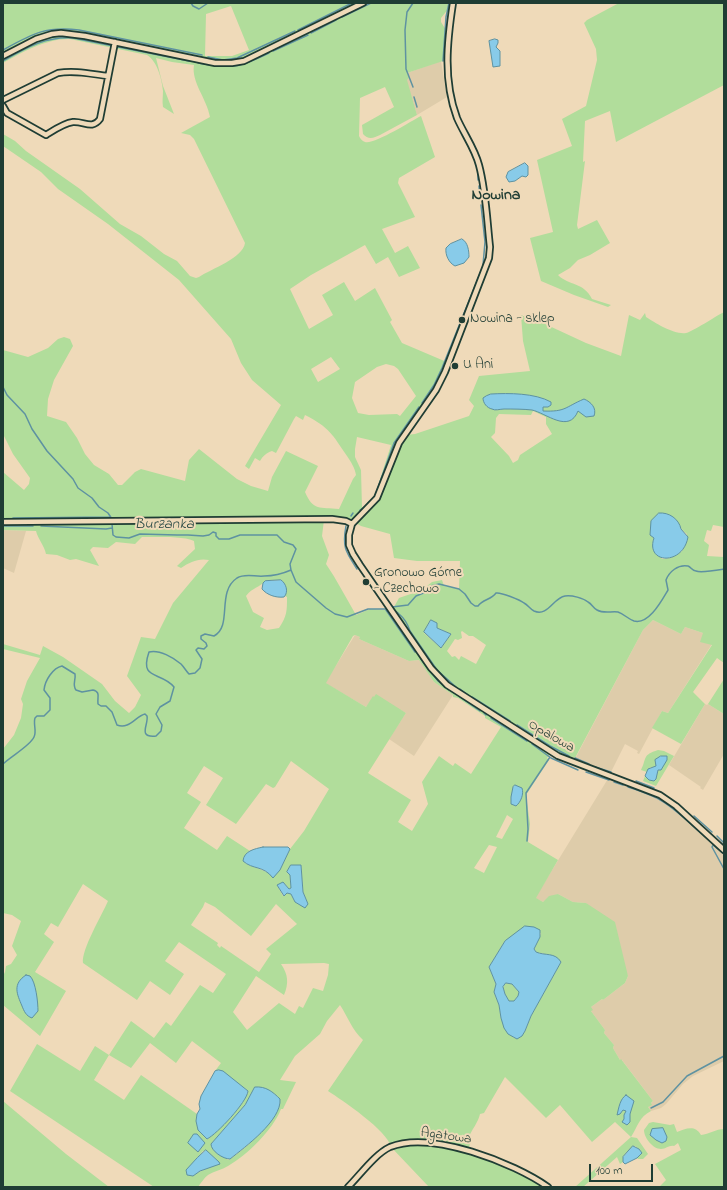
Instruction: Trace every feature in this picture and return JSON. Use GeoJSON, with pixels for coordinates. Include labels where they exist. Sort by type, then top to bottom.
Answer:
{"type":"FeatureCollection","features":[{"type":"Feature","properties":{"kind":"street"},"geometry":{"type":"LineString","coordinates":[[3,56],[36,39],[61,33],[77,34],[216,63],[236,63],[244,61],[363,3]]}},
{"type":"Feature","properties":{"kind":"street"},"geometry":{"type":"LineString","coordinates":[[3,522],[332,519],[346,521],[352,524],[372,505],[377,498],[399,443],[443,377],[490,258],[480,169],[475,154],[457,117],[448,76],[447,51],[453,3]]}},
{"type":"Feature","properties":{"kind":"street"},"geometry":{"type":"LineString","coordinates":[[3,106],[8,113],[46,135],[73,122],[93,125],[96,124],[100,119],[115,42]]}},
{"type":"Feature","properties":{"kind":"street"},"geometry":{"type":"LineString","coordinates":[[3,100],[58,72],[80,72],[108,76]]}},
{"type":"Feature","properties":{"kind":"street","name":"Opalowa"},"geometry":{"type":"LineString","coordinates":[[352,524],[349,538],[351,551],[431,668],[441,679],[456,691],[558,756],[660,795],[676,806],[724,850]]}},
{"type":"Feature","properties":{"kind":"street","name":"Agatowa"},"geometry":{"type":"LineString","coordinates":[[348,1187],[385,1150],[396,1145],[420,1143],[442,1145],[480,1154],[511,1167],[548,1187]]}},
{"type":"Feature","properties":{"kind":"shaded area"},"geometry":{"type":"Polygon","coordinates":[[[441,61],[447,97],[417,115],[406,79],[407,73],[441,61]]]}},
{"type":"Feature","properties":{"kind":"shaded area"},"geometry":{"type":"Polygon","coordinates":[[[3,530],[26,531],[14,573],[3,568],[3,530]]]}},
{"type":"Feature","properties":{"kind":"shaded area"},"geometry":{"type":"Polygon","coordinates":[[[653,620],[681,634],[685,627],[703,633],[712,644],[668,713],[662,711],[639,754],[637,753],[638,751],[625,744],[609,776],[571,762],[572,757],[576,757],[643,630],[653,620]]]}},
{"type":"Feature","properties":{"kind":"shaded area"},"geometry":{"type":"Polygon","coordinates":[[[355,635],[360,637],[359,639],[409,661],[420,660],[434,682],[453,695],[414,756],[389,739],[406,713],[374,697],[366,707],[325,683],[355,635]]]}},
{"type":"Feature","properties":{"kind":"shaded area"},"geometry":{"type":"Polygon","coordinates":[[[705,704],[708,704],[724,714],[724,754],[703,790],[700,788],[701,787],[669,765],[705,704]]]}},
{"type":"Feature","properties":{"kind":"shaded area"},"geometry":{"type":"Polygon","coordinates":[[[609,776],[667,799],[724,850],[724,1061],[693,1076],[683,1084],[666,1104],[661,1108],[651,1111],[648,1107],[653,1101],[622,1060],[620,1060],[613,1048],[614,1045],[604,1033],[605,1030],[591,1011],[591,1007],[602,999],[603,1000],[625,983],[628,976],[586,903],[573,902],[558,894],[543,902],[535,898],[609,776]]]}},
{"type":"Feature","properties":{"kind":"green space"},"geometry":{"type":"Polygon","coordinates":[[[3,3],[449,3],[449,8],[441,18],[441,22],[446,30],[443,61],[407,73],[409,78],[407,80],[417,115],[380,135],[369,138],[363,134],[362,125],[394,107],[385,87],[360,98],[359,136],[365,142],[376,140],[421,116],[435,157],[399,178],[398,183],[415,217],[382,229],[395,253],[408,246],[420,268],[399,277],[388,257],[376,264],[365,245],[311,275],[290,289],[309,329],[333,315],[322,295],[344,282],[355,301],[375,288],[392,320],[390,322],[402,343],[449,363],[443,377],[406,435],[415,434],[469,416],[474,406],[469,400],[479,376],[530,371],[523,341],[521,315],[545,324],[586,343],[621,356],[629,315],[640,320],[645,313],[646,317],[665,328],[676,332],[686,333],[724,312],[724,527],[713,525],[711,531],[707,530],[704,541],[709,545],[707,556],[724,557],[724,663],[717,658],[693,692],[705,704],[681,744],[652,728],[662,711],[668,713],[712,645],[700,642],[703,633],[685,627],[681,634],[653,620],[643,630],[575,758],[572,757],[571,762],[551,753],[547,758],[549,760],[526,795],[530,824],[528,842],[558,860],[536,898],[543,902],[549,896],[558,894],[573,902],[586,903],[615,922],[628,976],[625,983],[603,1000],[602,999],[591,1007],[593,1010],[591,1011],[605,1030],[604,1033],[614,1045],[613,1048],[620,1060],[621,1059],[653,1101],[651,1103],[652,1105],[648,1107],[651,1111],[641,1119],[631,1137],[615,1122],[592,1142],[560,1105],[546,1118],[505,1077],[484,1113],[480,1114],[469,1137],[471,1141],[468,1150],[480,1154],[548,1187],[429,1187],[391,1147],[388,1140],[382,1133],[353,1108],[328,1091],[363,1040],[353,1028],[340,1005],[327,1021],[320,1034],[295,1056],[280,1080],[296,1082],[283,1109],[281,1109],[266,1133],[251,1149],[226,1167],[208,1175],[198,1187],[154,1187],[10,1091],[37,1044],[80,1071],[95,1046],[109,1055],[131,1021],[154,1038],[166,1022],[171,1026],[200,985],[213,993],[226,974],[179,942],[165,961],[184,974],[170,995],[150,981],[137,1000],[83,963],[83,957],[88,941],[108,901],[83,884],[58,927],[51,923],[44,934],[54,942],[35,972],[66,991],[40,1036],[3,1005],[3,976],[6,966],[11,964],[17,955],[12,946],[21,921],[12,915],[3,913],[3,749],[14,735],[21,718],[23,704],[21,699],[27,681],[40,658],[3,649],[3,644],[40,655],[43,646],[63,657],[102,684],[115,701],[129,713],[135,707],[141,695],[127,676],[141,637],[155,639],[173,603],[209,560],[194,561],[181,568],[177,566],[195,549],[194,541],[190,539],[177,538],[142,537],[135,544],[116,542],[108,548],[93,547],[90,550],[99,566],[76,559],[70,560],[57,555],[46,554],[36,531],[3,530],[3,472],[24,490],[29,484],[30,478],[13,454],[3,434],[3,350],[28,357],[48,348],[58,339],[64,337],[70,339],[73,346],[54,380],[48,399],[47,416],[66,422],[77,438],[85,454],[94,465],[109,474],[118,485],[122,485],[135,472],[141,469],[185,481],[189,460],[199,449],[237,479],[251,486],[268,491],[272,477],[286,451],[318,466],[305,492],[311,502],[322,508],[339,509],[356,475],[354,467],[330,432],[305,415],[303,420],[296,416],[276,453],[272,451],[268,453],[260,461],[255,458],[249,469],[245,466],[281,405],[252,380],[241,363],[231,339],[179,280],[108,224],[58,189],[41,172],[3,146],[3,134],[15,141],[26,151],[80,189],[120,224],[141,236],[164,254],[177,261],[190,276],[196,278],[199,277],[226,263],[239,254],[245,243],[194,139],[190,135],[181,133],[210,117],[195,78],[194,65],[156,58],[163,86],[174,114],[163,107],[163,91],[160,76],[154,61],[147,55],[70,39],[62,39],[35,46],[3,63],[3,3]],[[231,6],[206,14],[205,56],[232,56],[249,50],[231,6]],[[331,357],[311,369],[318,382],[340,369],[331,357]],[[386,364],[377,367],[355,382],[352,398],[358,413],[369,415],[397,414],[400,416],[416,396],[398,369],[394,366],[386,364]],[[533,411],[531,415],[499,414],[496,418],[495,433],[491,437],[509,456],[513,463],[518,460],[520,455],[552,434],[546,424],[546,417],[533,411]],[[357,437],[355,457],[361,470],[362,508],[375,495],[391,445],[357,437]],[[673,517],[653,536],[653,541],[662,559],[670,558],[682,551],[687,534],[673,517]],[[324,520],[322,536],[329,555],[326,564],[356,615],[370,609],[386,610],[394,607],[399,598],[422,590],[432,582],[442,580],[444,586],[459,589],[460,561],[417,561],[394,558],[390,534],[361,526],[354,522],[324,520]],[[281,580],[265,581],[246,596],[253,612],[264,618],[260,627],[267,630],[279,628],[284,620],[287,610],[285,585],[281,580]],[[430,621],[424,633],[441,648],[451,634],[437,628],[437,624],[430,621]],[[462,631],[462,638],[458,640],[455,639],[447,651],[452,657],[455,656],[459,660],[461,656],[476,664],[486,645],[473,636],[469,636],[462,631]],[[355,635],[326,683],[366,707],[373,696],[374,697],[376,694],[406,713],[368,773],[411,800],[398,822],[412,831],[428,804],[422,782],[439,756],[453,766],[455,763],[471,774],[501,727],[485,718],[485,716],[458,698],[453,697],[453,695],[434,682],[419,660],[409,661],[359,639],[360,637],[355,635]],[[291,761],[275,787],[273,788],[266,784],[236,824],[206,805],[223,778],[204,766],[187,793],[201,802],[184,828],[217,850],[227,836],[250,851],[248,852],[245,863],[269,873],[280,870],[290,849],[304,831],[329,789],[291,761]],[[507,815],[496,837],[502,839],[513,819],[507,815]],[[489,845],[474,868],[484,873],[497,847],[489,845]],[[291,865],[287,873],[290,874],[291,888],[289,889],[285,884],[277,885],[283,896],[287,893],[291,894],[295,902],[308,904],[303,892],[301,865],[291,865]],[[205,902],[191,925],[218,943],[217,945],[220,948],[221,946],[259,972],[271,954],[266,949],[297,924],[276,904],[251,936],[215,907],[205,902]],[[541,933],[505,941],[489,967],[496,984],[494,992],[499,1005],[501,1018],[514,1038],[519,1038],[525,1031],[531,1016],[561,962],[542,953],[537,953],[534,949],[541,933]],[[281,964],[285,971],[287,986],[284,995],[256,976],[233,1012],[247,1030],[279,1003],[295,1014],[299,1006],[303,1008],[313,988],[323,991],[328,975],[329,964],[281,964]],[[192,1041],[176,1063],[150,1043],[131,1068],[109,1055],[94,1080],[124,1100],[141,1075],[197,1114],[198,1128],[207,1139],[237,1110],[248,1091],[219,1070],[215,1071],[221,1063],[192,1041]],[[269,1090],[252,1093],[245,1105],[211,1144],[228,1160],[252,1142],[275,1115],[280,1099],[269,1090]],[[203,1151],[189,1168],[191,1176],[219,1162],[207,1151],[203,1151]]]}},
{"type":"Feature","properties":{"kind":"green space"},"geometry":{"type":"Polygon","coordinates":[[[619,3],[724,3],[724,85],[616,142],[610,111],[585,121],[583,162],[585,161],[577,225],[578,229],[597,220],[610,243],[590,255],[578,260],[570,268],[558,275],[581,287],[592,299],[611,305],[608,307],[541,281],[530,238],[553,232],[537,160],[572,146],[562,119],[586,106],[597,60],[596,49],[584,23],[619,3]]]}},
{"type":"Feature","properties":{"kind":"green space"},"geometry":{"type":"Polygon","coordinates":[[[724,679],[724,714],[708,704],[724,679]]]}},
{"type":"Feature","properties":{"kind":"green space"},"geometry":{"type":"Polygon","coordinates":[[[658,750],[674,756],[656,786],[643,781],[645,776],[646,778],[657,772],[665,756],[661,756],[655,763],[657,765],[655,768],[651,767],[647,772],[641,770],[647,755],[658,750]]]}},
{"type":"Feature","properties":{"kind":"green space"},"geometry":{"type":"Polygon","coordinates":[[[506,983],[512,984],[519,992],[514,1001],[509,1001],[505,994],[503,987],[506,983]]]}},
{"type":"Feature","properties":{"kind":"green space"},"geometry":{"type":"Polygon","coordinates":[[[3,1101],[66,1154],[109,1187],[3,1187],[3,1101]]]}},
{"type":"Feature","properties":{"kind":"green space"},"geometry":{"type":"Polygon","coordinates":[[[653,1122],[670,1125],[674,1124],[677,1132],[693,1128],[696,1129],[701,1135],[724,1129],[724,1187],[659,1187],[666,1180],[655,1164],[681,1150],[678,1143],[674,1146],[658,1149],[650,1142],[644,1133],[644,1130],[649,1123],[653,1122]]]}},
{"type":"Feature","properties":{"kind":"green space"},"geometry":{"type":"Polygon","coordinates":[[[631,1137],[637,1138],[648,1154],[643,1159],[638,1159],[637,1158],[641,1152],[635,1146],[625,1155],[623,1162],[620,1164],[617,1157],[583,1187],[575,1187],[631,1137]]]}},
{"type":"Feature","properties":{"kind":"water"},"geometry":{"type":"Polygon","coordinates":[[[495,39],[498,40],[496,47],[500,51],[500,66],[493,67],[489,41],[495,39]]]}},
{"type":"Feature","properties":{"kind":"water"},"geometry":{"type":"Polygon","coordinates":[[[525,163],[528,166],[528,175],[509,182],[506,177],[508,172],[525,163]]]}},
{"type":"Feature","properties":{"kind":"water"},"geometry":{"type":"Polygon","coordinates":[[[462,239],[467,244],[469,257],[464,263],[455,266],[448,258],[446,248],[450,244],[462,239]]]}},
{"type":"Feature","properties":{"kind":"water"},"geometry":{"type":"Polygon","coordinates":[[[491,394],[530,395],[551,402],[551,405],[548,407],[543,407],[543,411],[561,410],[584,399],[593,406],[595,413],[594,416],[586,417],[578,411],[574,418],[563,422],[532,410],[495,410],[487,406],[483,400],[483,398],[491,394]]]}},
{"type":"Feature","properties":{"kind":"water"},"geometry":{"type":"Polygon","coordinates":[[[659,513],[670,515],[676,519],[681,529],[688,537],[685,546],[673,557],[659,557],[655,553],[653,547],[654,538],[650,535],[651,521],[659,513]]]}},
{"type":"Feature","properties":{"kind":"water"},"geometry":{"type":"Polygon","coordinates":[[[281,580],[286,588],[286,595],[284,597],[272,596],[262,589],[265,581],[281,580]]]}},
{"type":"Feature","properties":{"kind":"water"},"geometry":{"type":"Polygon","coordinates":[[[431,620],[437,623],[437,628],[451,634],[441,648],[424,632],[431,620]]]}},
{"type":"Feature","properties":{"kind":"water"},"geometry":{"type":"Polygon","coordinates":[[[661,756],[667,756],[667,760],[661,770],[658,770],[656,779],[654,781],[649,780],[645,776],[648,769],[656,766],[655,760],[661,756]]]}},
{"type":"Feature","properties":{"kind":"water"},"geometry":{"type":"Polygon","coordinates":[[[515,785],[523,790],[522,798],[516,806],[511,804],[513,787],[515,785]]]}},
{"type":"Feature","properties":{"kind":"water"},"geometry":{"type":"Polygon","coordinates":[[[263,847],[288,847],[290,849],[280,870],[273,878],[266,871],[250,866],[243,861],[247,853],[263,847]]]}},
{"type":"Feature","properties":{"kind":"water"},"geometry":{"type":"Polygon","coordinates":[[[291,865],[301,865],[303,892],[308,904],[305,908],[295,902],[291,894],[287,893],[284,896],[277,885],[283,882],[289,889],[291,888],[290,875],[287,872],[291,865]]]}},
{"type":"Feature","properties":{"kind":"water"},"geometry":{"type":"Polygon","coordinates":[[[525,926],[534,927],[540,930],[540,937],[534,949],[536,952],[553,955],[561,962],[531,1016],[525,1031],[522,1036],[517,1039],[508,1034],[504,1028],[499,1005],[494,992],[496,984],[489,967],[505,941],[525,926]],[[506,983],[503,987],[509,1001],[514,1001],[519,992],[512,984],[506,983]]]}},
{"type":"Feature","properties":{"kind":"water"},"geometry":{"type":"Polygon","coordinates":[[[26,975],[30,976],[32,979],[37,998],[38,1011],[32,1018],[24,1011],[17,993],[17,986],[19,982],[26,975]]]}},
{"type":"Feature","properties":{"kind":"water"},"geometry":{"type":"Polygon","coordinates":[[[215,1071],[223,1071],[248,1091],[237,1110],[212,1136],[207,1139],[198,1130],[196,1121],[197,1114],[200,1109],[199,1104],[201,1096],[215,1071]]]}},
{"type":"Feature","properties":{"kind":"water"},"geometry":{"type":"Polygon","coordinates":[[[255,1087],[269,1090],[275,1094],[280,1099],[279,1107],[269,1124],[253,1140],[230,1159],[224,1158],[215,1152],[211,1144],[245,1105],[255,1087]]]}},
{"type":"Feature","properties":{"kind":"water"},"geometry":{"type":"Polygon","coordinates":[[[626,1095],[634,1101],[630,1114],[630,1122],[627,1125],[622,1122],[626,1111],[623,1110],[617,1115],[621,1101],[626,1095]]]}},
{"type":"Feature","properties":{"kind":"water"},"geometry":{"type":"Polygon","coordinates":[[[663,1128],[667,1137],[666,1141],[662,1143],[650,1135],[652,1129],[663,1128]]]}},
{"type":"Feature","properties":{"kind":"water"},"geometry":{"type":"Polygon","coordinates":[[[194,1134],[197,1134],[205,1143],[198,1152],[188,1143],[194,1134]]]}},
{"type":"Feature","properties":{"kind":"water"},"geometry":{"type":"Polygon","coordinates":[[[633,1146],[639,1149],[642,1153],[637,1158],[625,1164],[623,1162],[623,1157],[633,1146]]]}},
{"type":"Feature","properties":{"kind":"water"},"geometry":{"type":"Polygon","coordinates":[[[206,1150],[220,1164],[200,1171],[193,1176],[187,1175],[186,1170],[206,1150]]]}},
{"type":"Feature","properties":{"kind":"waterway"},"geometry":{"type":"LineString","coordinates":[[191,3],[199,9],[208,3]]}},
{"type":"Feature","properties":{"kind":"waterway"},"geometry":{"type":"LineString","coordinates":[[298,30],[352,3]]}},
{"type":"Feature","properties":{"kind":"waterway"},"geometry":{"type":"LineString","coordinates":[[342,17],[371,3]]}},
{"type":"Feature","properties":{"kind":"waterway"},"geometry":{"type":"LineString","coordinates":[[413,3],[407,12],[405,30],[406,69],[413,87]]}},
{"type":"Feature","properties":{"kind":"waterway"},"geometry":{"type":"LineString","coordinates":[[443,61],[446,17],[449,3]]}},
{"type":"Feature","properties":{"kind":"waterway"},"geometry":{"type":"LineString","coordinates":[[311,33],[336,20]]}},
{"type":"Feature","properties":{"kind":"waterway"},"geometry":{"type":"LineString","coordinates":[[3,50],[39,32],[67,29],[79,30],[202,55]]}},
{"type":"Feature","properties":{"kind":"waterway"},"geometry":{"type":"LineString","coordinates":[[208,57],[223,60],[237,58],[295,31]]}},
{"type":"Feature","properties":{"kind":"waterway"},"geometry":{"type":"LineString","coordinates":[[273,51],[308,35]]}},
{"type":"Feature","properties":{"kind":"waterway"},"geometry":{"type":"LineString","coordinates":[[3,61],[36,44],[63,38],[73,38],[189,61]]}},
{"type":"Feature","properties":{"kind":"waterway"},"geometry":{"type":"LineString","coordinates":[[198,63],[220,66],[235,66],[250,62],[269,53]]}},
{"type":"Feature","properties":{"kind":"waterway"},"geometry":{"type":"LineString","coordinates":[[414,97],[417,107]]}},
{"type":"Feature","properties":{"kind":"waterway"},"geometry":{"type":"LineString","coordinates":[[478,174],[478,180]]}},
{"type":"Feature","properties":{"kind":"waterway"},"geometry":{"type":"LineString","coordinates":[[479,186],[480,199]]}},
{"type":"Feature","properties":{"kind":"waterway"},"geometry":{"type":"LineString","coordinates":[[481,205],[485,242],[483,265]]}},
{"type":"Feature","properties":{"kind":"waterway"},"geometry":{"type":"LineString","coordinates":[[422,403],[434,385],[442,368],[481,271]]}},
{"type":"Feature","properties":{"kind":"waterway","name":"Burzanka"},"geometry":{"type":"LineString","coordinates":[[3,387],[7,395],[25,414],[32,429],[47,451],[73,479],[78,488],[92,498],[99,507],[108,513],[112,519]]}},
{"type":"Feature","properties":{"kind":"waterway"},"geometry":{"type":"LineString","coordinates":[[376,493],[394,443],[419,407]]}},
{"type":"Feature","properties":{"kind":"waterway"},"geometry":{"type":"LineString","coordinates":[[360,510],[369,502]]}},
{"type":"Feature","properties":{"kind":"waterway"},"geometry":{"type":"LineString","coordinates":[[13,518],[110,517]]}},
{"type":"Feature","properties":{"kind":"waterway","name":"Burzanka"},"geometry":{"type":"LineString","coordinates":[[112,524],[113,535],[116,537],[129,538],[140,534],[203,536],[209,535],[213,532],[216,533],[216,536],[219,539],[229,539],[240,535],[277,535],[284,542],[293,545],[296,549],[290,564],[296,582],[326,608],[335,614],[347,617],[368,609],[388,609]]}},
{"type":"Feature","properties":{"kind":"waterway"},"geometry":{"type":"LineString","coordinates":[[3,526],[33,526]]}},
{"type":"Feature","properties":{"kind":"waterway"},"geometry":{"type":"LineString","coordinates":[[41,526],[112,528]]}},
{"type":"Feature","properties":{"kind":"waterway"},"geometry":{"type":"LineString","coordinates":[[346,526],[344,540],[346,549],[357,569]]}},
{"type":"Feature","properties":{"kind":"waterway","name":"Burzanka"},"geometry":{"type":"LineString","coordinates":[[456,687],[437,670],[410,631],[407,624],[392,607],[408,605],[416,596],[426,592],[431,586],[439,584],[459,589],[475,606],[478,606],[496,593],[510,596],[519,600],[534,611],[539,612],[547,609],[561,597],[574,596],[586,601],[600,611],[618,612],[634,621],[640,621],[650,616],[659,605],[668,590],[666,580],[669,574],[677,567],[688,566],[698,572],[724,569]]}},
{"type":"Feature","properties":{"kind":"waterway"},"geometry":{"type":"LineString","coordinates":[[3,764],[29,744],[34,737],[35,718],[37,716],[44,716],[50,710],[50,698],[44,690],[46,682],[50,675],[62,666],[75,674],[74,686],[76,690],[82,692],[93,690],[97,692],[98,704],[101,706],[106,706],[112,712],[117,725],[125,726],[145,714],[147,716],[145,733],[150,736],[156,736],[161,731],[162,725],[156,714],[160,707],[170,701],[174,687],[169,682],[149,672],[147,667],[149,652],[153,651],[166,655],[181,664],[189,674],[195,673],[200,668],[202,659],[196,650],[198,648],[204,649],[207,646],[201,639],[201,636],[205,634],[214,636],[220,631],[223,625],[227,592],[231,584],[237,578],[243,576],[271,576],[291,570]]}},
{"type":"Feature","properties":{"kind":"waterway"},"geometry":{"type":"LineString","coordinates":[[386,610],[415,652]]}},
{"type":"Feature","properties":{"kind":"waterway"},"geometry":{"type":"LineString","coordinates":[[421,659],[438,681],[449,690]]}},
{"type":"Feature","properties":{"kind":"waterway"},"geometry":{"type":"LineString","coordinates":[[460,689],[468,695]]}},
{"type":"Feature","properties":{"kind":"waterway"},"geometry":{"type":"LineString","coordinates":[[460,697],[480,711]]}},
{"type":"Feature","properties":{"kind":"waterway"},"geometry":{"type":"LineString","coordinates":[[472,697],[510,721]]}},
{"type":"Feature","properties":{"kind":"waterway"},"geometry":{"type":"LineString","coordinates":[[491,718],[527,741]]}},
{"type":"Feature","properties":{"kind":"waterway"},"geometry":{"type":"LineString","coordinates":[[517,725],[569,756]]}},
{"type":"Feature","properties":{"kind":"waterway"},"geometry":{"type":"LineString","coordinates":[[532,744],[551,758],[578,770]]}},
{"type":"Feature","properties":{"kind":"waterway"},"geometry":{"type":"LineString","coordinates":[[527,841],[528,829],[526,793],[550,757]]}},
{"type":"Feature","properties":{"kind":"waterway"},"geometry":{"type":"LineString","coordinates":[[575,758],[589,764]]}},
{"type":"Feature","properties":{"kind":"waterway"},"geometry":{"type":"LineString","coordinates":[[595,767],[611,772]]}},
{"type":"Feature","properties":{"kind":"waterway"},"geometry":{"type":"LineString","coordinates":[[586,772],[609,780]]}},
{"type":"Feature","properties":{"kind":"waterway"},"geometry":{"type":"LineString","coordinates":[[636,781],[654,788]]}},
{"type":"Feature","properties":{"kind":"waterway"},"geometry":{"type":"LineString","coordinates":[[614,782],[623,785]]}},
{"type":"Feature","properties":{"kind":"waterway"},"geometry":{"type":"LineString","coordinates":[[628,787],[664,802],[707,838]]}},
{"type":"Feature","properties":{"kind":"waterway"},"geometry":{"type":"LineString","coordinates":[[694,816],[712,832]]}},
{"type":"Feature","properties":{"kind":"waterway"},"geometry":{"type":"LineString","coordinates":[[717,836],[724,843]]}},
{"type":"Feature","properties":{"kind":"waterway"},"geometry":{"type":"LineString","coordinates":[[713,845],[712,847],[724,869]]}},
{"type":"Feature","properties":{"kind":"waterway"},"geometry":{"type":"LineString","coordinates":[[713,845],[724,854]]}},
{"type":"Feature","properties":{"kind":"waterway"},"geometry":{"type":"LineString","coordinates":[[651,1108],[663,1102],[687,1076],[724,1056]]}},
{"type":"Feature","properties":{"kind":"place","name":"Nowina - sklep"},"geometry":{"type":"Point","coordinates":[462,320]}},
{"type":"Feature","properties":{"kind":"place","name":"U Ani"},"geometry":{"type":"Point","coordinates":[455,366]}},
{"type":"Feature","properties":{"kind":"place","name":"Gronowo Górne - Czechowo"},"geometry":{"type":"Point","coordinates":[366,582]}},
{"type":"Feature","properties":{"kind":"district","name":"Nowina"},"geometry":{"type":"Point","coordinates":[496,196]}}]}
